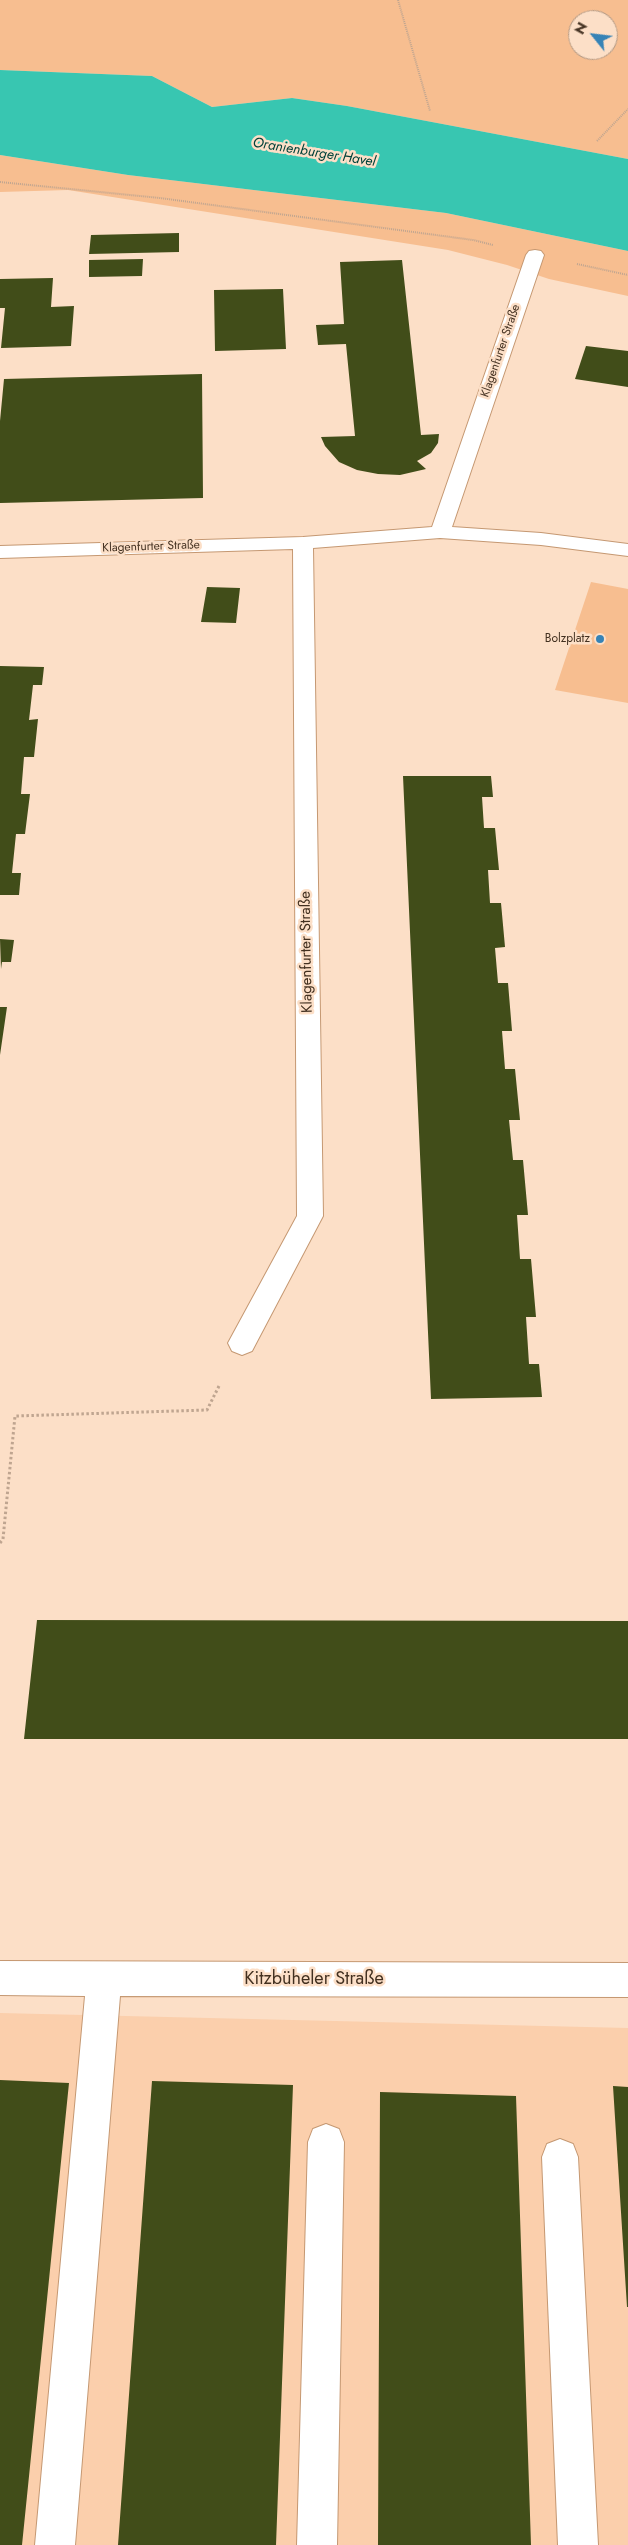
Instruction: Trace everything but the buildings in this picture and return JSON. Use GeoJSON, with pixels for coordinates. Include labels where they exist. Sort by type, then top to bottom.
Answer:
{"type":"FeatureCollection","features":[{"type":"Feature","properties":{"kind":"street","name":"Klagenfurter Straße"},"geometry":{"type":"LineString","coordinates":[[440,532],[535,255]]}},
{"type":"Feature","properties":{"kind":"street","name":"Klagenfurter Straße"},"geometry":{"type":"LineString","coordinates":[[0,552],[303,543],[440,532],[541,539],[628,550]]}},
{"type":"Feature","properties":{"kind":"street","name":"Klagenfurter Straße"},"geometry":{"type":"LineString","coordinates":[[242,1343],[310,1216],[303,543]]}},
{"type":"Feature","properties":{"kind":"street","name":"Kitzbüheler Straße"},"geometry":{"type":"LineString","coordinates":[[0,1978],[104,1980],[628,1980]]}},
{"type":"Feature","properties":{"kind":"street"},"geometry":{"type":"LineString","coordinates":[[56,2545],[104,1980]]}},
{"type":"Feature","properties":{"kind":"street"},"geometry":{"type":"LineString","coordinates":[[318,2545],[326,2142]]}},
{"type":"Feature","properties":{"kind":"street"},"geometry":{"type":"LineString","coordinates":[[560,2157],[578,2545]]}},
{"type":"Feature","properties":{"kind":"path"},"geometry":{"type":"LineString","coordinates":[[398,0],[430,111]]}},
{"type":"Feature","properties":{"kind":"path"},"geometry":{"type":"LineString","coordinates":[[598,141],[628,109]]}},
{"type":"Feature","properties":{"kind":"path"},"geometry":{"type":"LineString","coordinates":[[0,182],[160,198],[463,238],[628,276]]}},
{"type":"Feature","properties":{"kind":"path"},"geometry":{"type":"LineString","coordinates":[[0,1543],[3,1539],[15,1416],[207,1410],[242,1343]]}},
{"type":"Feature","properties":{"kind":"shaded area"},"geometry":{"type":"Polygon","coordinates":[[[0,0],[628,0],[628,159],[347,106],[292,98],[212,107],[152,76],[0,70],[0,0]]]}},
{"type":"Feature","properties":{"kind":"shaded area"},"geometry":{"type":"Polygon","coordinates":[[[0,155],[128,175],[446,213],[628,251],[628,296],[549,279],[507,265],[448,250],[68,190],[0,192],[0,155]]]}},
{"type":"Feature","properties":{"kind":"shaded area","name":"Bolzplatz"},"geometry":{"type":"Polygon","coordinates":[[[591,582],[628,589],[628,703],[555,690],[591,582]]]}},
{"type":"Feature","properties":{"kind":"shaded area"},"geometry":{"type":"Polygon","coordinates":[[[0,2013],[628,2028],[628,2545],[0,2545],[0,2013]]]}},
{"type":"Feature","properties":{"kind":"water","name":"Oranienburger Havel"},"geometry":{"type":"Polygon","coordinates":[[[0,70],[152,76],[212,107],[292,98],[347,106],[628,159],[628,251],[446,213],[128,175],[0,155],[0,70]]]}},
{"type":"Feature","properties":{"kind":"place","name":"Bolzplatz"},"geometry":{"type":"Point","coordinates":[600,639]}}]}
